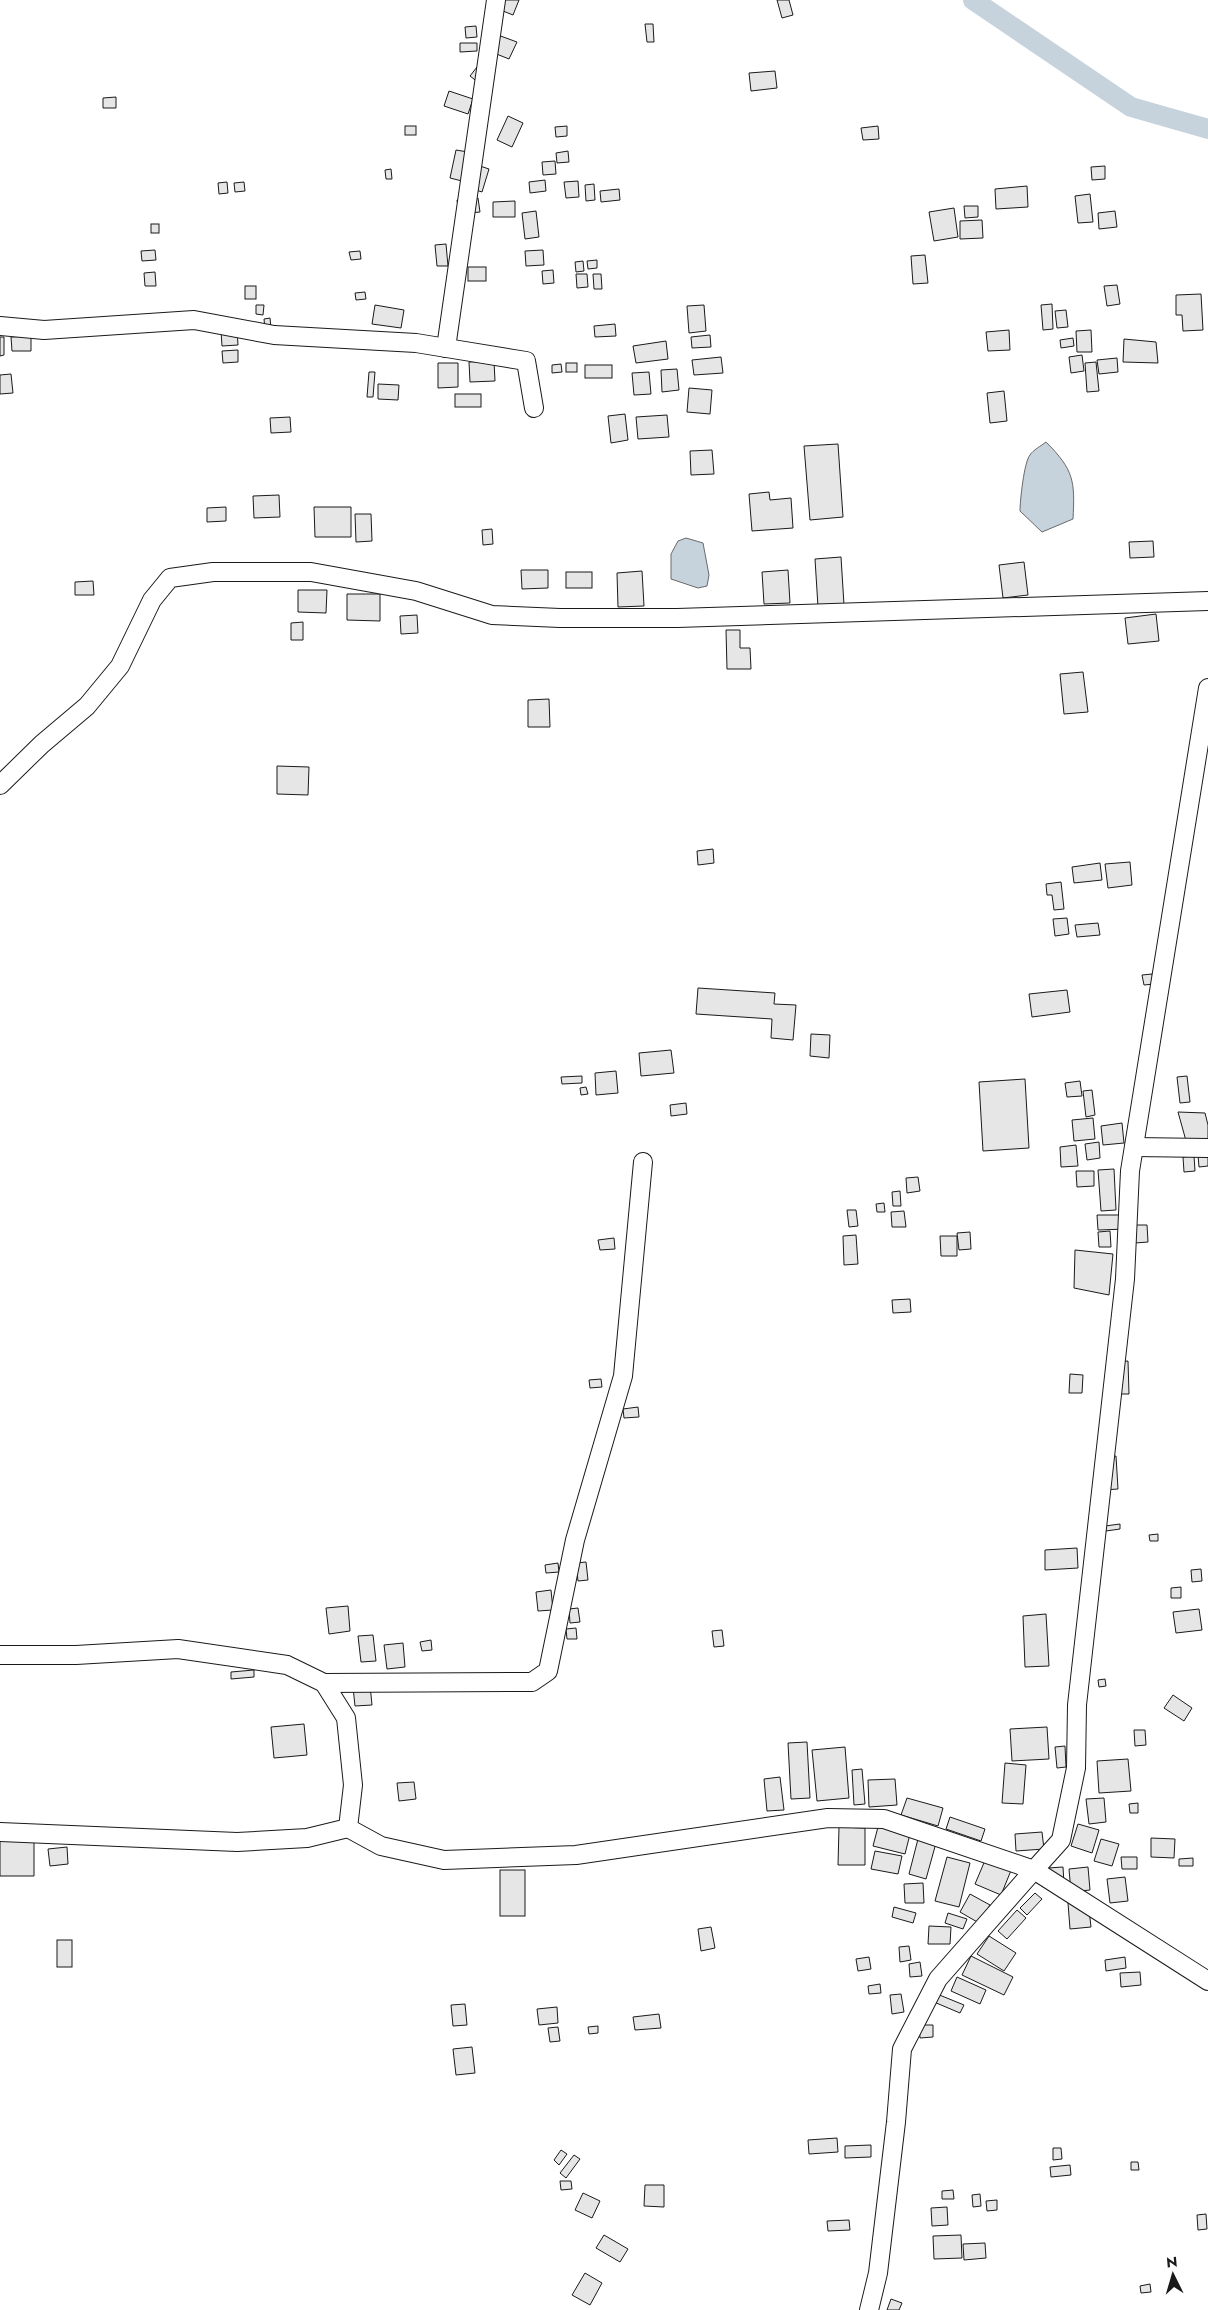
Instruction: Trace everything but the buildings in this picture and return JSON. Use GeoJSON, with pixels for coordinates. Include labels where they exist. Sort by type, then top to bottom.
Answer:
{"type":"FeatureCollection","features":[{"type":"Feature","properties":{"kind":"street"},"geometry":{"type":"LineString","coordinates":[[446,348],[496,0]]}},
{"type":"Feature","properties":{"kind":"street"},"geometry":{"type":"LineString","coordinates":[[0,326],[44,330],[194,320],[274,335],[416,343],[526,361],[534,408]]}},
{"type":"Feature","properties":{"kind":"street"},"geometry":{"type":"LineString","coordinates":[[0,786],[42,744],[87,706],[120,666],[152,600],[170,578],[213,572],[311,572],[416,591],[492,616],[560,618],[677,618],[1208,601]]}},
{"type":"Feature","properties":{"kind":"street"},"geometry":{"type":"LineString","coordinates":[[869,2310],[878,2273],[896,2122],[902,2049],[938,1979],[1061,1840],[1076,1768],[1077,1705],[1125,1279],[1130,1171],[1208,688]]}},
{"type":"Feature","properties":{"kind":"street"},"geometry":{"type":"LineString","coordinates":[[1134,1147],[1208,1148]]}},
{"type":"Feature","properties":{"kind":"street"},"geometry":{"type":"LineString","coordinates":[[0,1655],[76,1655],[178,1649],[287,1665],[324,1683],[532,1682],[548,1671],[575,1540],[623,1376],[643,1162]]}},
{"type":"Feature","properties":{"kind":"street"},"geometry":{"type":"LineString","coordinates":[[324,1683],[346,1718],[353,1785],[348,1828]]}},
{"type":"Feature","properties":{"kind":"street"},"geometry":{"type":"LineString","coordinates":[[0,1832],[237,1842],[307,1838],[348,1828],[381,1846],[444,1860],[576,1856],[828,1818],[884,1819],[1034,1870],[1208,1982]]}},
{"type":"Feature","properties":{"kind":"shaded area"},"geometry":{"type":"Polygon","coordinates":[[[1046,442],[1062,461],[1071,477],[1074,495],[1073,519],[1042,532],[1020,511],[1020,506],[1028,459],[1033,451],[1046,442]]]}},
{"type":"Feature","properties":{"kind":"shaded area"},"geometry":{"type":"Polygon","coordinates":[[[686,538],[703,543],[709,575],[707,586],[698,588],[671,579],[671,554],[678,541],[686,538]]]}},
{"type":"Feature","properties":{"kind":"waterway"},"geometry":{"type":"LineString","coordinates":[[973,0],[1131,107],[1208,129]]}}]}
